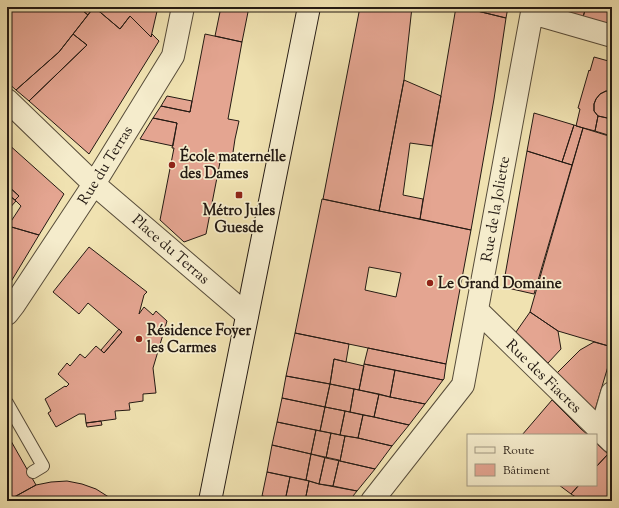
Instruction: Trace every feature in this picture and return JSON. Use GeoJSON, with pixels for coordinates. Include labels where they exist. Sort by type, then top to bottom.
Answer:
{"type":"FeatureCollection","features":[{"type":"Feature","properties":{"kind":"street","name":"Rue du Terras"},"geometry":{"type":"LineString","coordinates":[[7,314],[94,184],[173,56],[184,7]]}},
{"type":"Feature","properties":{"kind":"street"},"geometry":{"type":"LineString","coordinates":[[210,501],[309,7]]}},
{"type":"Feature","properties":{"kind":"street"},"geometry":{"type":"LineString","coordinates":[[532,10],[612,36]]}},
{"type":"Feature","properties":{"kind":"street","name":"Rue de la Joliette"},"geometry":{"type":"LineString","coordinates":[[372,501],[463,385],[532,10]]}},
{"type":"Feature","properties":{"kind":"street","name":"Place du Terras"},"geometry":{"type":"LineString","coordinates":[[7,100],[94,184],[247,315]]}},
{"type":"Feature","properties":{"kind":"street","name":"Rue des Fiacres"},"geometry":{"type":"LineString","coordinates":[[477,310],[606,436]]}},
{"type":"Feature","properties":{"kind":"street"},"geometry":{"type":"LineString","coordinates":[[606,436],[612,393]]}},
{"type":"Feature","properties":{"kind":"lane"},"geometry":{"type":"LineString","coordinates":[[7,403],[43,466],[33,472]]}},
{"type":"Feature","properties":{"kind":"building"},"geometry":{"type":"Polygon","coordinates":[[[7,7],[78,7],[88,15],[59,52],[16,90],[7,82],[7,7]]]}},
{"type":"Feature","properties":{"kind":"building"},"geometry":{"type":"Polygon","coordinates":[[[78,7],[94,7],[88,15],[78,7]]]}},
{"type":"Feature","properties":{"kind":"building"},"geometry":{"type":"Polygon","coordinates":[[[94,7],[158,7],[151,37],[130,16],[120,29],[94,7]]]}},
{"type":"Feature","properties":{"kind":"building"},"geometry":{"type":"Polygon","coordinates":[[[94,7],[120,29],[130,16],[151,37],[152,34],[159,41],[89,154],[29,101],[87,45],[73,34],[94,7]]]}},
{"type":"Feature","properties":{"kind":"building"},"geometry":{"type":"Polygon","coordinates":[[[221,7],[249,7],[242,42],[215,36],[221,7]]]}},
{"type":"Feature","properties":{"kind":"building"},"geometry":{"type":"Polygon","coordinates":[[[360,7],[412,7],[404,80],[379,211],[323,199],[360,7]]]}},
{"type":"Feature","properties":{"kind":"building"},"geometry":{"type":"Polygon","coordinates":[[[456,7],[467,9],[467,11],[469,9],[506,18],[494,99],[471,230],[420,219],[456,7]]]}},
{"type":"Feature","properties":{"kind":"building"},"geometry":{"type":"Polygon","coordinates":[[[469,7],[508,7],[506,18],[469,9],[469,7]]]}},
{"type":"Feature","properties":{"kind":"building"},"geometry":{"type":"Polygon","coordinates":[[[552,7],[586,7],[583,17],[552,7]]]}},
{"type":"Feature","properties":{"kind":"building"},"geometry":{"type":"Polygon","coordinates":[[[586,7],[612,7],[612,26],[583,17],[586,7]]]}},
{"type":"Feature","properties":{"kind":"building"},"geometry":{"type":"Polygon","coordinates":[[[73,34],[87,45],[29,101],[16,90],[59,52],[73,34]]]}},
{"type":"Feature","properties":{"kind":"building"},"geometry":{"type":"Polygon","coordinates":[[[205,34],[242,42],[228,119],[239,121],[232,159],[221,157],[206,234],[184,242],[160,220],[174,148],[172,148],[177,123],[153,118],[161,106],[190,112],[205,34]]]}},
{"type":"Feature","properties":{"kind":"building"},"geometry":{"type":"Polygon","coordinates":[[[594,57],[612,62],[612,92],[606,91],[600,94],[594,104],[594,111],[598,116],[595,131],[576,126],[580,109],[578,108],[594,57]]]}},
{"type":"Feature","properties":{"kind":"building"},"geometry":{"type":"Polygon","coordinates":[[[404,80],[441,96],[432,146],[410,143],[403,195],[423,199],[420,219],[379,211],[404,80]]]}},
{"type":"Feature","properties":{"kind":"building"},"geometry":{"type":"Polygon","coordinates":[[[606,91],[612,92],[612,119],[598,116],[594,111],[596,99],[600,94],[606,91]]]}},
{"type":"Feature","properties":{"kind":"building"},"geometry":{"type":"Polygon","coordinates":[[[167,96],[192,101],[190,112],[161,106],[167,96]]]}},
{"type":"Feature","properties":{"kind":"building"},"geometry":{"type":"Polygon","coordinates":[[[534,113],[574,125],[562,162],[527,151],[534,113]]]}},
{"type":"Feature","properties":{"kind":"building"},"geometry":{"type":"Polygon","coordinates":[[[598,116],[612,119],[608,135],[595,131],[598,116]]]}},
{"type":"Feature","properties":{"kind":"building"},"geometry":{"type":"Polygon","coordinates":[[[153,118],[177,123],[173,146],[140,139],[153,118]]]}},
{"type":"Feature","properties":{"kind":"building"},"geometry":{"type":"Polygon","coordinates":[[[574,125],[583,128],[572,165],[562,162],[574,125]]]}},
{"type":"Feature","properties":{"kind":"building"},"geometry":{"type":"Polygon","coordinates":[[[583,128],[612,137],[612,347],[558,331],[530,312],[583,128]]]}},
{"type":"Feature","properties":{"kind":"building"},"geometry":{"type":"Polygon","coordinates":[[[7,143],[64,194],[39,235],[8,226],[21,206],[15,200],[19,196],[7,185],[7,143]]]}},
{"type":"Feature","properties":{"kind":"building"},"geometry":{"type":"Polygon","coordinates":[[[527,151],[572,165],[534,294],[503,287],[527,151]]]}},
{"type":"Feature","properties":{"kind":"building"},"geometry":{"type":"Polygon","coordinates":[[[7,185],[19,196],[15,200],[7,193],[7,185]]]}},
{"type":"Feature","properties":{"kind":"building"},"geometry":{"type":"Polygon","coordinates":[[[7,194],[16,201],[7,211],[7,194]]]}},
{"type":"Feature","properties":{"kind":"building","name":"Le Grand Domaine"},"geometry":{"type":"Polygon","coordinates":[[[322,199],[471,230],[446,364],[295,333],[322,199]],[[369,267],[365,290],[396,297],[401,273],[369,267]]]}},
{"type":"Feature","properties":{"kind":"building"},"geometry":{"type":"Polygon","coordinates":[[[8,226],[39,235],[9,285],[7,285],[7,228],[8,226]]]}},
{"type":"Feature","properties":{"kind":"building","name":"Résidence Foyer les Carmes"},"geometry":{"type":"Polygon","coordinates":[[[89,247],[147,292],[144,295],[139,314],[144,307],[153,315],[156,311],[167,321],[153,368],[156,393],[143,394],[143,401],[129,403],[130,410],[115,411],[116,419],[86,423],[85,414],[79,414],[56,427],[48,413],[51,411],[45,399],[69,384],[58,374],[67,363],[70,366],[80,354],[85,358],[96,346],[104,353],[122,332],[88,303],[79,314],[53,292],[89,247]]]}},
{"type":"Feature","properties":{"kind":"building"},"geometry":{"type":"Polygon","coordinates":[[[530,312],[558,331],[561,349],[548,363],[516,332],[530,312]]]}},
{"type":"Feature","properties":{"kind":"building"},"geometry":{"type":"Polygon","coordinates":[[[119,329],[122,332],[104,353],[101,350],[119,329]]]}},
{"type":"Feature","properties":{"kind":"building"},"geometry":{"type":"Polygon","coordinates":[[[295,333],[349,344],[346,362],[334,359],[330,384],[286,376],[295,333]]]}},
{"type":"Feature","properties":{"kind":"building"},"geometry":{"type":"Polygon","coordinates":[[[594,342],[612,347],[612,353],[595,410],[557,373],[580,350],[594,342]]]}},
{"type":"Feature","properties":{"kind":"building"},"geometry":{"type":"Polygon","coordinates":[[[368,348],[446,364],[444,379],[364,364],[368,348]]]}},
{"type":"Feature","properties":{"kind":"building"},"geometry":{"type":"Polygon","coordinates":[[[334,359],[364,366],[359,390],[330,384],[334,359]]]}},
{"type":"Feature","properties":{"kind":"building"},"geometry":{"type":"Polygon","coordinates":[[[364,364],[395,370],[390,397],[359,390],[364,364]]]}},
{"type":"Feature","properties":{"kind":"building"},"geometry":{"type":"Polygon","coordinates":[[[395,370],[443,380],[425,404],[390,397],[395,370]]]}},
{"type":"Feature","properties":{"kind":"building"},"geometry":{"type":"Polygon","coordinates":[[[286,376],[330,384],[325,407],[282,398],[286,376]]]}},
{"type":"Feature","properties":{"kind":"building"},"geometry":{"type":"Polygon","coordinates":[[[330,384],[354,389],[350,412],[325,407],[330,384]]]}},
{"type":"Feature","properties":{"kind":"building"},"geometry":{"type":"Polygon","coordinates":[[[354,389],[379,394],[374,417],[350,412],[354,389]]]}},
{"type":"Feature","properties":{"kind":"building"},"geometry":{"type":"Polygon","coordinates":[[[379,394],[425,404],[409,425],[374,417],[379,394]]]}},
{"type":"Feature","properties":{"kind":"building"},"geometry":{"type":"Polygon","coordinates":[[[282,398],[325,407],[320,431],[277,422],[282,398]]]}},
{"type":"Feature","properties":{"kind":"building"},"geometry":{"type":"Polygon","coordinates":[[[552,400],[587,434],[523,434],[552,400]]]}},
{"type":"Feature","properties":{"kind":"building"},"geometry":{"type":"Polygon","coordinates":[[[325,407],[345,411],[340,435],[320,431],[325,407]]]}},
{"type":"Feature","properties":{"kind":"building"},"geometry":{"type":"Polygon","coordinates":[[[345,411],[363,415],[358,438],[340,435],[345,411]]]}},
{"type":"Feature","properties":{"kind":"building"},"geometry":{"type":"Polygon","coordinates":[[[363,415],[409,425],[392,446],[358,438],[363,415]]]}},
{"type":"Feature","properties":{"kind":"building"},"geometry":{"type":"Polygon","coordinates":[[[101,421],[102,425],[87,427],[86,423],[101,421]]]}},
{"type":"Feature","properties":{"kind":"building"},"geometry":{"type":"Polygon","coordinates":[[[277,422],[316,430],[311,454],[272,445],[277,422]]]}},
{"type":"Feature","properties":{"kind":"building"},"geometry":{"type":"Polygon","coordinates":[[[316,430],[331,433],[326,458],[311,454],[316,430]]]}},
{"type":"Feature","properties":{"kind":"building"},"geometry":{"type":"Polygon","coordinates":[[[331,433],[345,436],[340,461],[326,458],[331,433]]]}},
{"type":"Feature","properties":{"kind":"building"},"geometry":{"type":"Polygon","coordinates":[[[7,434],[36,485],[7,501],[7,434]]]}},
{"type":"Feature","properties":{"kind":"building"},"geometry":{"type":"Polygon","coordinates":[[[345,436],[392,446],[375,469],[340,461],[345,436]]]}},
{"type":"Feature","properties":{"kind":"building"},"geometry":{"type":"Polygon","coordinates":[[[597,444],[608,454],[597,466],[597,444]]]}},
{"type":"Feature","properties":{"kind":"building"},"geometry":{"type":"Polygon","coordinates":[[[272,445],[311,454],[306,480],[267,472],[272,445]]]}},
{"type":"Feature","properties":{"kind":"building"},"geometry":{"type":"Polygon","coordinates":[[[311,454],[325,457],[319,484],[306,480],[311,454]]]}},
{"type":"Feature","properties":{"kind":"building"},"geometry":{"type":"Polygon","coordinates":[[[608,454],[612,458],[612,501],[608,497],[602,501],[582,501],[571,494],[578,486],[597,486],[597,466],[608,454]]]}},
{"type":"Feature","properties":{"kind":"building"},"geometry":{"type":"Polygon","coordinates":[[[325,457],[339,460],[333,486],[319,484],[325,457]]]}},
{"type":"Feature","properties":{"kind":"building"},"geometry":{"type":"Polygon","coordinates":[[[339,460],[375,469],[357,491],[333,486],[339,460]]]}},
{"type":"Feature","properties":{"kind":"building"},"geometry":{"type":"Polygon","coordinates":[[[267,472],[290,477],[285,501],[262,496],[267,472]]]}},
{"type":"Feature","properties":{"kind":"building"},"geometry":{"type":"Polygon","coordinates":[[[290,477],[309,481],[305,501],[285,501],[290,477]]]}},
{"type":"Feature","properties":{"kind":"building"},"geometry":{"type":"Polygon","coordinates":[[[67,481],[96,489],[115,501],[7,501],[36,485],[67,481]]]}},
{"type":"Feature","properties":{"kind":"building"},"geometry":{"type":"Polygon","coordinates":[[[309,481],[357,491],[349,501],[305,501],[309,481]]]}},
{"type":"Feature","properties":{"kind":"building"},"geometry":{"type":"Polygon","coordinates":[[[560,486],[578,486],[571,494],[560,486]]]}},
{"type":"Feature","properties":{"kind":"building"},"geometry":{"type":"Polygon","coordinates":[[[262,496],[284,501],[261,501],[262,496]]]}},
{"type":"Feature","properties":{"kind":"place","name":"École maternelle des Dames"},"geometry":{"type":"Point","coordinates":[172,165]}},
{"type":"Feature","properties":{"kind":"place","name":"Métro Jules Guesde"},"geometry":{"type":"Point","coordinates":[239,195]}},
{"type":"Feature","properties":{"kind":"place","name":"Le Grand Domaine"},"geometry":{"type":"Point","coordinates":[430,283]}},
{"type":"Feature","properties":{"kind":"place","name":"Résidence Foyer les Carmes"},"geometry":{"type":"Point","coordinates":[139,339]}}]}
